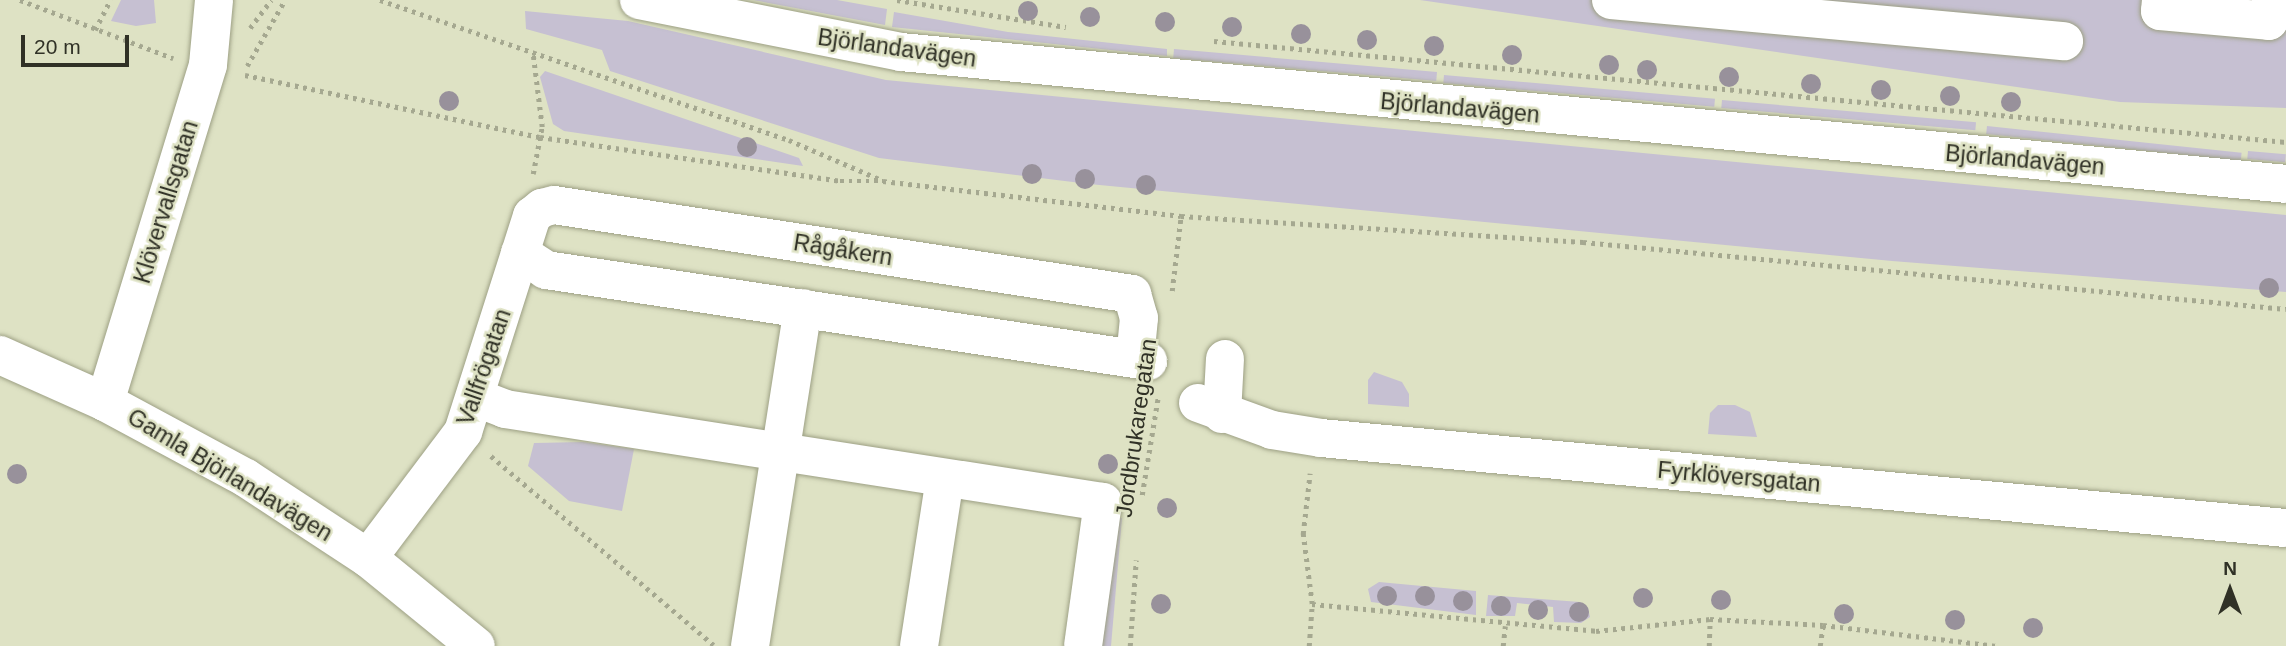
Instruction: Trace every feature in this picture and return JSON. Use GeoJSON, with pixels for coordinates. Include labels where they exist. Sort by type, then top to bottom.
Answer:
{"type":"FeatureCollection","features":[{"type":"Feature","properties":{"kind":"street","name":"Klövervallsgatan"},"geometry":{"type":"LineString","coordinates":[[105,402],[208,65],[214,0]]}},
{"type":"Feature","properties":{"kind":"street","name":"Björlandavägen"},"geometry":{"type":"LineString","coordinates":[[639,0],[901,52],[2286,184]]}},
{"type":"Feature","properties":{"kind":"street"},"geometry":{"type":"LineString","coordinates":[[1611,0],[2064,41]]}},
{"type":"Feature","properties":{"kind":"street"},"geometry":{"type":"LineString","coordinates":[[2161,0],[2160,11],[2269,21],[2271,0]]}},
{"type":"Feature","properties":{"kind":"street","name":"Vallfrögatan"},"geometry":{"type":"LineString","coordinates":[[368,558],[470,415],[532,215],[554,205]]}},
{"type":"Feature","properties":{"kind":"street","name":"Rågåkern"},"geometry":{"type":"LineString","coordinates":[[554,205],[1132,295],[1139,318],[1147,369]]}},
{"type":"Feature","properties":{"kind":"street"},"geometry":{"type":"LineString","coordinates":[[520,253],[546,270],[803,308],[1147,369]]}},
{"type":"Feature","properties":{"kind":"street"},"geometry":{"type":"LineString","coordinates":[[750,646],[803,308]]}},
{"type":"Feature","properties":{"kind":"street","name":"Gamla Björlandavägen"},"geometry":{"type":"LineString","coordinates":[[0,355],[105,402],[246,478],[368,558],[476,646]]}},
{"type":"Feature","properties":{"kind":"street","name":"Fyrklöversgatan"},"geometry":{"type":"LineString","coordinates":[[1225,359],[1210,409],[1321,439],[2286,528]]}},
{"type":"Feature","properties":{"kind":"street"},"geometry":{"type":"LineString","coordinates":[[470,415],[506,409],[1103,502],[1083,646]]}},
{"type":"Feature","properties":{"kind":"street"},"geometry":{"type":"LineString","coordinates":[[919,646],[945,479]]}},
{"type":"Feature","properties":{"kind":"path"},"geometry":{"type":"LineString","coordinates":[[20,0],[177,59]]}},
{"type":"Feature","properties":{"kind":"path"},"geometry":{"type":"LineString","coordinates":[[95,30],[110,0]]}},
{"type":"Feature","properties":{"kind":"path"},"geometry":{"type":"LineString","coordinates":[[285,0],[242,75],[540,137],[840,181],[883,181],[1181,215],[1583,242],[2286,309]]}},
{"type":"Feature","properties":{"kind":"path"},"geometry":{"type":"LineString","coordinates":[[380,0],[533,55],[789,140],[883,181]]}},
{"type":"Feature","properties":{"kind":"path"},"geometry":{"type":"LineString","coordinates":[[897,0],[1080,28]]}},
{"type":"Feature","properties":{"kind":"path"},"geometry":{"type":"LineString","coordinates":[[1200,39],[2286,142]]}},
{"type":"Feature","properties":{"kind":"path"},"geometry":{"type":"LineString","coordinates":[[533,55],[540,137]]}},
{"type":"Feature","properties":{"kind":"path"},"geometry":{"type":"LineString","coordinates":[[1172,293],[1181,215]]}},
{"type":"Feature","properties":{"kind":"path","name":"Jordbrukaregatan"},"geometry":{"type":"LineString","coordinates":[[1140,502],[1147,369]]}},
{"type":"Feature","properties":{"kind":"path"},"geometry":{"type":"LineString","coordinates":[[470,415],[715,646]]}},
{"type":"Feature","properties":{"kind":"path"},"geometry":{"type":"LineString","coordinates":[[1309,646],[1312,604],[1304,534],[1310,469]]}},
{"type":"Feature","properties":{"kind":"path"},"geometry":{"type":"LineString","coordinates":[[1130,646],[1136,555]]}},
{"type":"Feature","properties":{"kind":"path"},"geometry":{"type":"LineString","coordinates":[[1312,604],[1505,626],[1596,631],[1710,619],[1823,625],[1997,646]]}},
{"type":"Feature","properties":{"kind":"path"},"geometry":{"type":"LineString","coordinates":[[1709,646],[1710,619]]}},
{"type":"Feature","properties":{"kind":"path"},"geometry":{"type":"LineString","coordinates":[[1821,646],[1823,625]]}},
{"type":"Feature","properties":{"kind":"path"},"geometry":{"type":"LineString","coordinates":[[1503,646],[1505,626]]}},
{"type":"Feature","properties":{"kind":"shaded area"},"geometry":{"type":"Polygon","coordinates":[[[121,0],[154,0],[156,23],[136,26],[111,21],[121,0]]]}},
{"type":"Feature","properties":{"kind":"shaded area"},"geometry":{"type":"Polygon","coordinates":[[[753,0],[837,0],[887,9],[885,25],[753,0]]]}},
{"type":"Feature","properties":{"kind":"shaded area"},"geometry":{"type":"Polygon","coordinates":[[[1420,0],[2286,0],[2286,108],[2120,102],[1420,0]]]}},
{"type":"Feature","properties":{"kind":"shaded area"},"geometry":{"type":"Polygon","coordinates":[[[525,11],[628,21],[886,80],[2286,215],[2286,292],[1892,261],[1089,184],[879,158],[610,71],[602,50],[526,29],[525,11]]]}},
{"type":"Feature","properties":{"kind":"shaded area"},"geometry":{"type":"Polygon","coordinates":[[[894,12],[1008,32],[1167,49],[1167,56],[892,27],[894,12]]]}},
{"type":"Feature","properties":{"kind":"shaded area"},"geometry":{"type":"Polygon","coordinates":[[[1174,49],[1437,72],[1436,81],[1173,58],[1174,49]]]}},
{"type":"Feature","properties":{"kind":"shaded area"},"geometry":{"type":"Polygon","coordinates":[[[545,71],[799,158],[803,166],[564,131],[553,124],[540,77],[545,71]]]}},
{"type":"Feature","properties":{"kind":"shaded area"},"geometry":{"type":"Polygon","coordinates":[[[1444,75],[1715,99],[1714,107],[1443,83],[1444,75]]]}},
{"type":"Feature","properties":{"kind":"shaded area"},"geometry":{"type":"Polygon","coordinates":[[[1722,100],[1976,122],[1975,130],[1721,108],[1722,100]]]}},
{"type":"Feature","properties":{"kind":"shaded area"},"geometry":{"type":"Polygon","coordinates":[[[1987,126],[2242,153],[2241,161],[1986,134],[1987,126]]]}},
{"type":"Feature","properties":{"kind":"shaded area"},"geometry":{"type":"Polygon","coordinates":[[[2248,151],[2286,154],[2285,162],[2247,159],[2248,151]]]}},
{"type":"Feature","properties":{"kind":"shaded area"},"geometry":{"type":"Polygon","coordinates":[[[1374,372],[1402,382],[1409,394],[1409,407],[1368,404],[1368,380],[1374,372]]]}},
{"type":"Feature","properties":{"kind":"shaded area"},"geometry":{"type":"Polygon","coordinates":[[[1718,405],[1735,405],[1750,412],[1757,437],[1708,434],[1710,413],[1718,405]]]}},
{"type":"Feature","properties":{"kind":"shaded area"},"geometry":{"type":"Polygon","coordinates":[[[583,442],[634,449],[622,511],[569,501],[528,466],[534,443],[583,442]]]}},
{"type":"Feature","properties":{"kind":"shaded area"},"geometry":{"type":"Polygon","coordinates":[[[1122,518],[1111,646],[1092,646],[1116,519],[1122,518]]]}},
{"type":"Feature","properties":{"kind":"shaded area"},"geometry":{"type":"Polygon","coordinates":[[[1379,582],[1476,591],[1476,615],[1371,602],[1368,589],[1379,582]]]}},
{"type":"Feature","properties":{"kind":"shaded area"},"geometry":{"type":"Polygon","coordinates":[[[1488,595],[1580,602],[1588,608],[1590,617],[1581,623],[1554,622],[1553,607],[1517,603],[1515,616],[1486,616],[1488,595]]]}}]}
